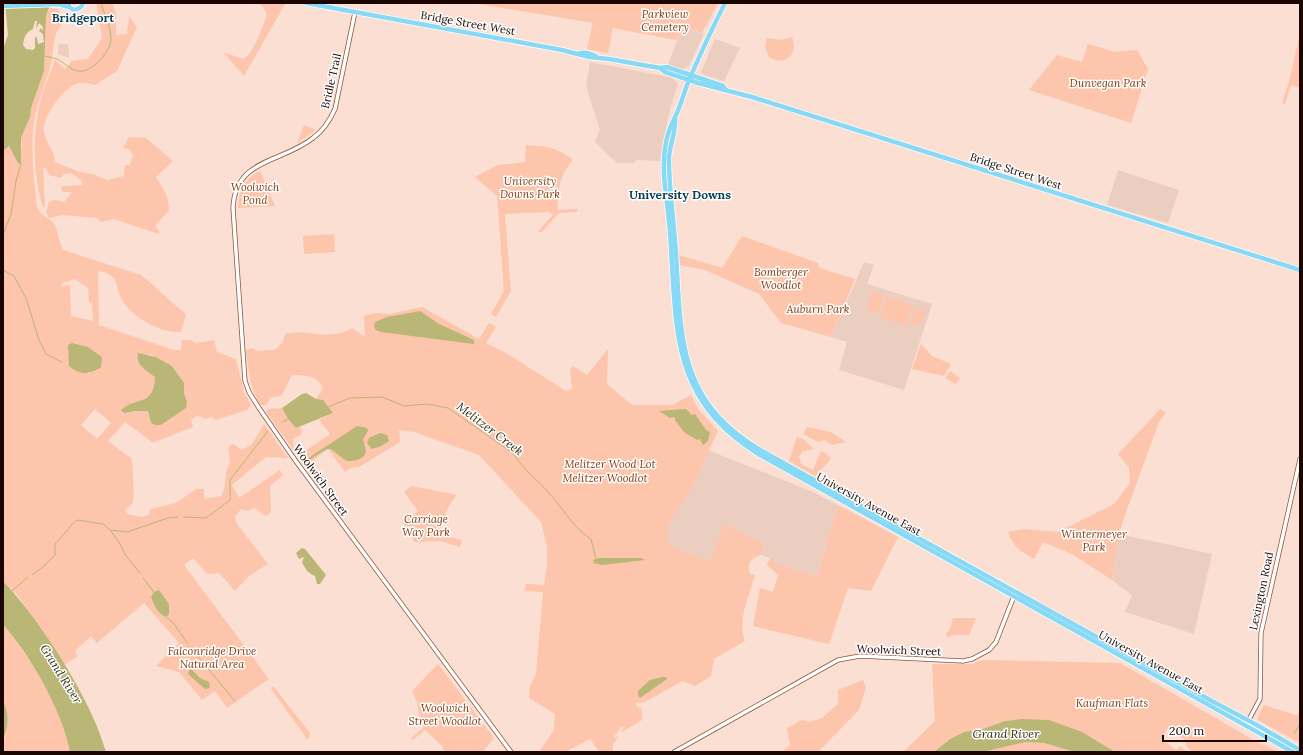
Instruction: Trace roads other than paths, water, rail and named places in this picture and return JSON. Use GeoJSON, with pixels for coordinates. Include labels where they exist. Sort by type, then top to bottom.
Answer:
{"type":"FeatureCollection","features":[{"type":"Feature","properties":{"kind":"main road"},"geometry":{"type":"LineString","coordinates":[[3,6],[57,4],[68,5],[75,10],[83,4],[88,3]]}},
{"type":"Feature","properties":{"kind":"main road","name":"Bridge Street West"},"geometry":{"type":"LineString","coordinates":[[306,3],[580,53],[590,53],[597,57],[660,68],[665,72],[690,78],[721,90],[726,90],[1300,270]]}},
{"type":"Feature","properties":{"kind":"main road","name":"University Avenue East"},"geometry":{"type":"LineString","coordinates":[[725,3],[690,78],[675,118],[671,122],[663,167],[669,220],[678,337],[687,374],[693,388],[715,421],[735,439],[753,450],[1293,752]]}},
{"type":"Feature","properties":{"kind":"main road","name":"University Avenue East"},"geometry":{"type":"LineString","coordinates":[[675,118],[676,123],[670,147],[669,174],[682,337],[691,372],[704,400],[719,418],[742,439],[762,451],[1249,720],[1300,750]]}},
{"type":"Feature","properties":{"kind":"street","name":"Bridle Trail"},"geometry":{"type":"LineString","coordinates":[[242,177],[258,165],[303,145],[314,138],[330,120],[335,109],[355,12]]}},
{"type":"Feature","properties":{"kind":"street","name":"Woolwich Street"},"geometry":{"type":"LineString","coordinates":[[242,177],[234,194],[233,208],[245,380],[249,392],[295,460],[510,752]]}},
{"type":"Feature","properties":{"kind":"street","name":"Lexington Road"},"geometry":{"type":"LineString","coordinates":[[1246,725],[1260,699],[1261,633],[1300,459]]}},
{"type":"Feature","properties":{"kind":"street","name":"Woolwich Street"},"geometry":{"type":"LineString","coordinates":[[674,752],[838,660],[860,656],[963,661],[983,655],[994,646],[999,637],[1014,596]]}},
{"type":"Feature","properties":{"kind":"water"},"geometry":{"type":"Polygon","coordinates":[[[5,3],[51,3],[46,16],[44,71],[31,108],[30,117],[21,138],[21,164],[18,163],[9,146],[3,151],[3,49],[8,35],[5,3]],[[35,21],[33,29],[27,33],[25,37],[23,45],[26,49],[33,50],[35,48],[35,37],[37,38],[38,44],[44,42],[43,34],[39,31],[41,28],[43,31],[43,27],[39,23],[36,29],[37,21],[35,21]]]}},
{"type":"Feature","properties":{"kind":"water"},"geometry":{"type":"Polygon","coordinates":[[[420,311],[439,324],[474,340],[474,344],[381,332],[376,330],[374,327],[375,322],[387,317],[420,311]]]}},
{"type":"Feature","properties":{"kind":"water"},"geometry":{"type":"Polygon","coordinates":[[[72,343],[88,347],[102,357],[101,368],[92,372],[81,373],[69,366],[68,345],[72,343]]]}},
{"type":"Feature","properties":{"kind":"water"},"geometry":{"type":"Polygon","coordinates":[[[138,353],[156,357],[172,366],[184,383],[184,393],[187,402],[186,408],[161,425],[151,423],[148,411],[124,413],[121,410],[133,403],[144,400],[148,397],[154,387],[155,377],[145,370],[140,364],[138,361],[138,353]]]}},
{"type":"Feature","properties":{"kind":"water"},"geometry":{"type":"Polygon","coordinates":[[[306,393],[316,399],[323,400],[333,413],[296,428],[288,419],[282,408],[302,394],[306,393]]]}},
{"type":"Feature","properties":{"kind":"water"},"geometry":{"type":"Polygon","coordinates":[[[686,409],[692,415],[695,414],[706,430],[710,432],[708,441],[703,445],[700,439],[697,440],[684,432],[675,420],[675,417],[670,418],[659,411],[686,409]]]}},
{"type":"Feature","properties":{"kind":"water"},"geometry":{"type":"Polygon","coordinates":[[[357,426],[367,428],[368,431],[363,439],[366,452],[363,457],[356,460],[347,461],[333,450],[327,449],[311,459],[307,459],[357,426]]]}},
{"type":"Feature","properties":{"kind":"water"},"geometry":{"type":"Polygon","coordinates":[[[380,433],[387,435],[389,441],[372,449],[367,443],[369,438],[380,433]]]}},
{"type":"Feature","properties":{"kind":"water"},"geometry":{"type":"Polygon","coordinates":[[[302,548],[305,549],[326,575],[320,584],[317,584],[315,576],[309,573],[304,567],[302,562],[304,557],[299,559],[296,553],[302,548]]]}},
{"type":"Feature","properties":{"kind":"water"},"geometry":{"type":"Polygon","coordinates":[[[599,558],[641,558],[645,560],[602,565],[594,563],[593,560],[599,558]]]}},
{"type":"Feature","properties":{"kind":"water"},"geometry":{"type":"Polygon","coordinates":[[[3,581],[33,617],[77,685],[99,731],[106,752],[70,752],[53,702],[24,652],[3,625],[3,581]]]}},
{"type":"Feature","properties":{"kind":"water"},"geometry":{"type":"Polygon","coordinates":[[[159,590],[169,604],[169,614],[166,617],[163,616],[155,606],[151,597],[154,592],[159,590]]]}},
{"type":"Feature","properties":{"kind":"water"},"geometry":{"type":"Polygon","coordinates":[[[190,668],[200,678],[209,682],[210,688],[205,689],[188,674],[190,668]]]}},
{"type":"Feature","properties":{"kind":"water"},"geometry":{"type":"Polygon","coordinates":[[[666,677],[667,679],[640,698],[638,696],[638,691],[650,680],[666,677]]]}},
{"type":"Feature","properties":{"kind":"water"},"geometry":{"type":"Polygon","coordinates":[[[3,702],[7,711],[8,720],[3,739],[3,702]]]}},
{"type":"Feature","properties":{"kind":"water","name":"Grand River"},"geometry":{"type":"Polygon","coordinates":[[[1021,719],[1049,720],[1082,732],[1115,752],[1075,752],[1044,743],[1026,742],[983,752],[934,752],[950,739],[964,732],[983,729],[1005,721],[1021,719]]]}},
{"type":"Feature","properties":{"kind":"waterway"},"geometry":{"type":"LineString","coordinates":[[45,56],[57,59],[72,69],[78,71],[89,69],[99,61],[108,49],[111,39],[109,25],[101,3]]}},
{"type":"Feature","properties":{"kind":"waterway","name":"Melitzer Creek"},"geometry":{"type":"LineString","coordinates":[[3,235],[11,214],[16,181],[21,164]]}},
{"type":"Feature","properties":{"kind":"waterway"},"geometry":{"type":"LineString","coordinates":[[3,270],[14,276],[26,298],[39,340],[46,354],[62,362]]}},
{"type":"Feature","properties":{"kind":"waterway","name":"Melitzer Creek"},"geometry":{"type":"LineString","coordinates":[[328,407],[350,398],[382,397],[404,406],[427,404],[448,408],[514,454],[521,465],[549,493],[573,524],[591,539],[596,559]]}},
{"type":"Feature","properties":{"kind":"waterway"},"geometry":{"type":"LineString","coordinates":[[282,422],[288,419]]}},
{"type":"Feature","properties":{"kind":"waterway","name":"Melitzer Creek"},"geometry":{"type":"LineString","coordinates":[[184,517],[206,518],[230,500],[230,480],[268,431]]}},
{"type":"Feature","properties":{"kind":"waterway","name":"Melitzer Creek"},"geometry":{"type":"LineString","coordinates":[[111,530],[127,532],[168,518],[178,517]]}},
{"type":"Feature","properties":{"kind":"waterway","name":"Melitzer Creek"},"geometry":{"type":"LineString","coordinates":[[32,575],[55,555],[55,544],[77,520],[103,524],[110,530],[119,542],[126,556],[140,573]]}},
{"type":"Feature","properties":{"kind":"waterway","name":"Melitzer Creek"},"geometry":{"type":"LineString","coordinates":[[12,591],[28,577]]}},
{"type":"Feature","properties":{"kind":"waterway"},"geometry":{"type":"LineString","coordinates":[[143,578],[154,592]]}},
{"type":"Feature","properties":{"kind":"waterway"},"geometry":{"type":"LineString","coordinates":[[166,617],[174,624],[188,644]]}},
{"type":"Feature","properties":{"kind":"waterway"},"geometry":{"type":"LineString","coordinates":[[190,647],[235,701]]}},
{"type":"Feature","properties":{"kind":"waterway"},"geometry":{"type":"LineString","coordinates":[[1294,734],[1300,724]]}},
{"type":"Feature","properties":{"kind":"district","name":"Bridgeport"},"geometry":{"type":"Point","coordinates":[83,18]}},
{"type":"Feature","properties":{"kind":"district","name":"University Downs"},"geometry":{"type":"Point","coordinates":[680,195]}},
{"type":"Feature","properties":{"kind":"park label","name":"Parkview Cemetery"},"geometry":{"type":"Point","coordinates":[665,20]}},
{"type":"Feature","properties":{"kind":"park label","name":"Dunvegan Park"},"geometry":{"type":"Point","coordinates":[1108,83]}},
{"type":"Feature","properties":{"kind":"park label","name":"University Downs Park"},"geometry":{"type":"Point","coordinates":[530,187]}},
{"type":"Feature","properties":{"kind":"park label","name":"Woolwich Pond"},"geometry":{"type":"Point","coordinates":[255,193]}},
{"type":"Feature","properties":{"kind":"park label","name":"Bomberger Woodlot"},"geometry":{"type":"Point","coordinates":[781,278]}},
{"type":"Feature","properties":{"kind":"park label","name":"Auburn Park"},"geometry":{"type":"Point","coordinates":[818,309]}},
{"type":"Feature","properties":{"kind":"park label","name":"Melitzer Wood Lot"},"geometry":{"type":"Point","coordinates":[610,464]}},
{"type":"Feature","properties":{"kind":"park label","name":"Melitzer Woodlot"},"geometry":{"type":"Point","coordinates":[605,478]}},
{"type":"Feature","properties":{"kind":"park label","name":"Carriage Way Park"},"geometry":{"type":"Point","coordinates":[426,525]}},
{"type":"Feature","properties":{"kind":"park label","name":"Wintermeyer Park"},"geometry":{"type":"Point","coordinates":[1094,540]}},
{"type":"Feature","properties":{"kind":"park label","name":"Falconridge Drive Natural Area"},"geometry":{"type":"Point","coordinates":[212,657]}},
{"type":"Feature","properties":{"kind":"park label","name":"Kaufman Flats"},"geometry":{"type":"Point","coordinates":[1112,703]}},
{"type":"Feature","properties":{"kind":"park label","name":"Woolwich Street Woodlot"},"geometry":{"type":"Point","coordinates":[445,714]}}]}
